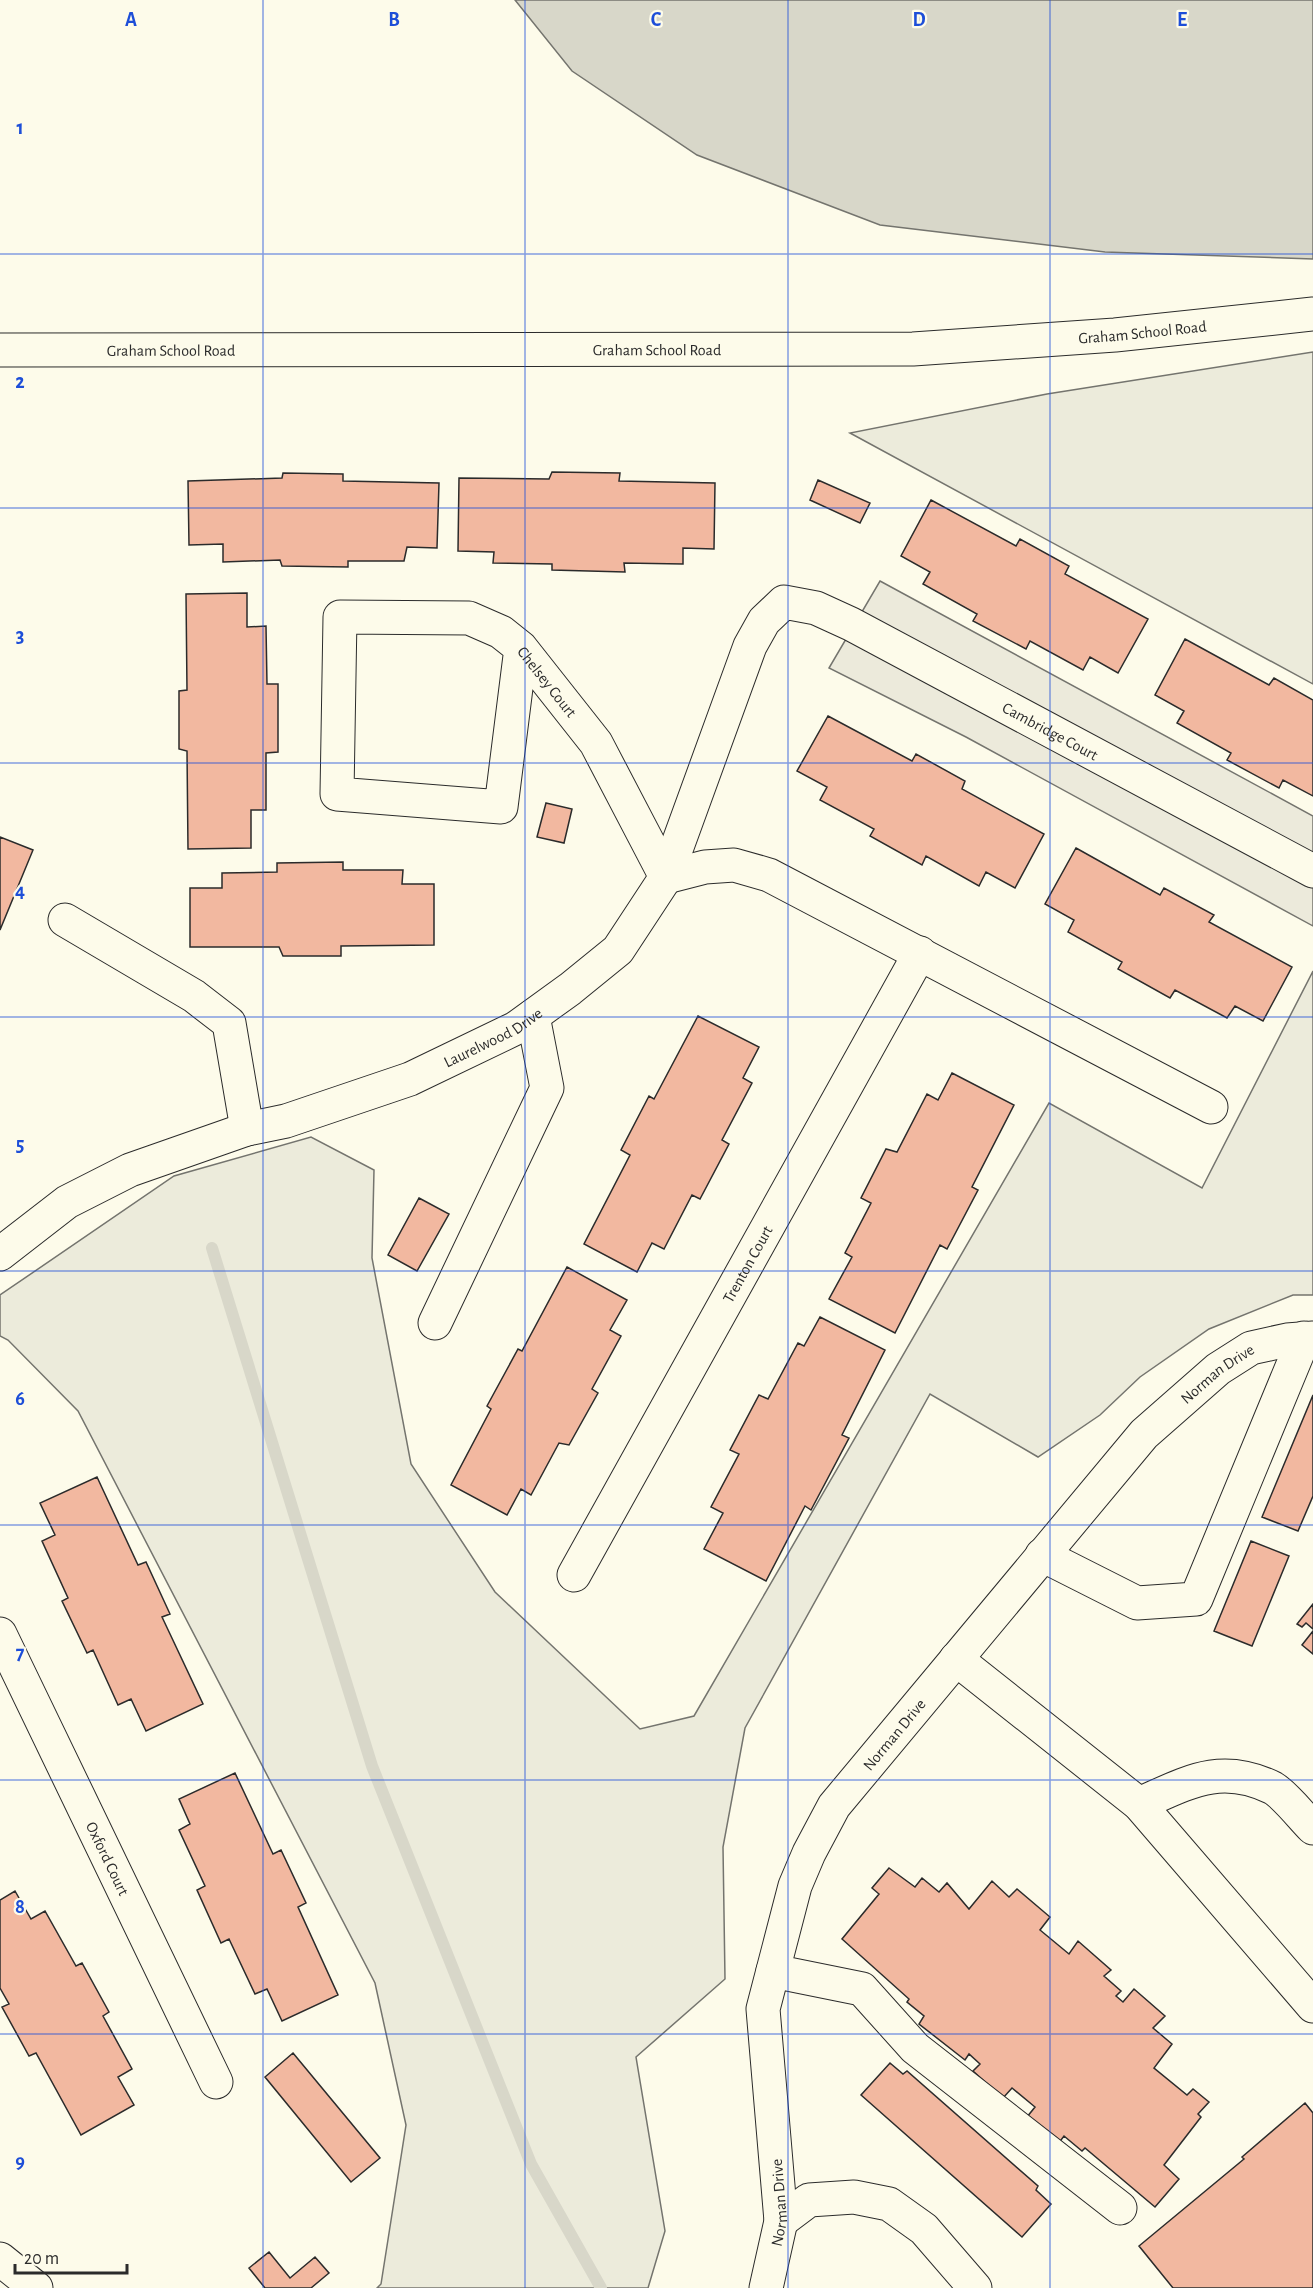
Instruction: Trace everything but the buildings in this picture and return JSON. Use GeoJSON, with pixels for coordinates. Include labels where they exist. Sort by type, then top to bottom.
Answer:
{"type":"FeatureCollection","features":[{"type":"Feature","properties":{"kind":"street","name":"Graham School Road"},"geometry":{"type":"LineString","coordinates":[[0,350],[913,349],[1115,335],[1313,314]]}},
{"type":"Feature","properties":{"kind":"street","name":"Cambridge Court"},"geometry":{"type":"LineString","coordinates":[[784,602],[816,608],[851,624],[1313,871]]}},
{"type":"Feature","properties":{"kind":"street","name":"Laurelwood Drive"},"geometry":{"type":"LineString","coordinates":[[0,1254],[67,1202],[130,1170],[248,1129],[286,1121],[410,1079],[516,1028],[618,950],[666,877],[750,646],[764,621],[784,602]]}},
{"type":"Feature","properties":{"kind":"street","name":"Chelsey Court"},"geometry":{"type":"LineString","coordinates":[[521,648],[501,807],[337,794],[340,617],[469,618],[501,632],[521,648],[596,743],[666,877]]}},
{"type":"Feature","properties":{"kind":"street"},"geometry":{"type":"LineString","coordinates":[[666,877],[705,867],[734,864],[769,875],[1210,1107]]}},
{"type":"Feature","properties":{"kind":"street"},"geometry":{"type":"LineString","coordinates":[[65,920],[194,996],[229,1023],[248,1129]]}},
{"type":"Feature","properties":{"kind":"street","name":"Trenton Court"},"geometry":{"type":"LineString","coordinates":[[574,1575],[920,953]]}},
{"type":"Feature","properties":{"kind":"street"},"geometry":{"type":"LineString","coordinates":[[435,1323],[547,1088],[533,1016]]}},
{"type":"Feature","properties":{"kind":"street"},"geometry":{"type":"LineString","coordinates":[[1042,1556],[1137,1603],[1196,1599],[1308,1338]]}},
{"type":"Feature","properties":{"kind":"street","name":"Norman Drive"},"geometry":{"type":"LineString","coordinates":[[766,2288],[781,2221],[763,2009],[795,1886],[809,1853],[834,1806],[1144,1434],[1218,1369],[1251,1348],[1308,1338]]}},
{"type":"Feature","properties":{"kind":"street","name":"Oxford Court"},"geometry":{"type":"LineString","coordinates":[[0,1634],[216,2082]]}},
{"type":"Feature","properties":{"kind":"street"},"geometry":{"type":"LineString","coordinates":[[956,1659],[1138,1804],[1313,2006]]}},
{"type":"Feature","properties":{"kind":"street"},"geometry":{"type":"LineString","coordinates":[[1138,1804],[1200,1778],[1234,1775],[1274,1789],[1313,1828]]}},
{"type":"Feature","properties":{"kind":"street"},"geometry":{"type":"LineString","coordinates":[[773,1971],[862,1989],[915,2048],[1120,2208]]}},
{"type":"Feature","properties":{"kind":"street"},"geometry":{"type":"LineString","coordinates":[[781,2221],[809,2200],[854,2197],[889,2204],[924,2229],[975,2288]]}},
{"type":"Feature","properties":{"kind":"street"},"geometry":{"type":"LineString","coordinates":[[0,2259],[36,2288]]}},
{"type":"Feature","properties":{"kind":"shaded area"},"geometry":{"type":"Polygon","coordinates":[[[515,0],[1313,0],[1313,259],[1105,252],[880,225],[697,155],[572,71],[515,0]]]}},
{"type":"Feature","properties":{"kind":"shaded area"},"geometry":{"type":"Polygon","coordinates":[[[1313,352],[1313,684],[850,433],[1047,394],[1313,352]]]}},
{"type":"Feature","properties":{"kind":"shaded area"},"geometry":{"type":"Polygon","coordinates":[[[880,581],[1313,816],[1313,926],[966,737],[829,668],[880,581]]]}},
{"type":"Feature","properties":{"kind":"shaded area"},"geometry":{"type":"Polygon","coordinates":[[[1313,971],[1313,1295],[1293,1295],[1209,1329],[1140,1377],[1100,1415],[1038,1457],[930,1394],[745,1728],[723,1847],[725,1979],[636,2057],[665,2231],[648,2288],[377,2288],[381,2284],[406,2125],[375,1983],[78,1411],[8,1340],[0,1336],[0,1295],[174,1176],[311,1137],[374,1170],[372,1258],[411,1464],[495,1592],[640,1729],[694,1716],[1049,1103],[1202,1188],[1313,971]]]}},
{"type":"Feature","properties":{"kind":"waterway"},"geometry":{"type":"LineString","coordinates":[[212,1248],[372,1766],[531,2164],[601,2288]]}}]}
